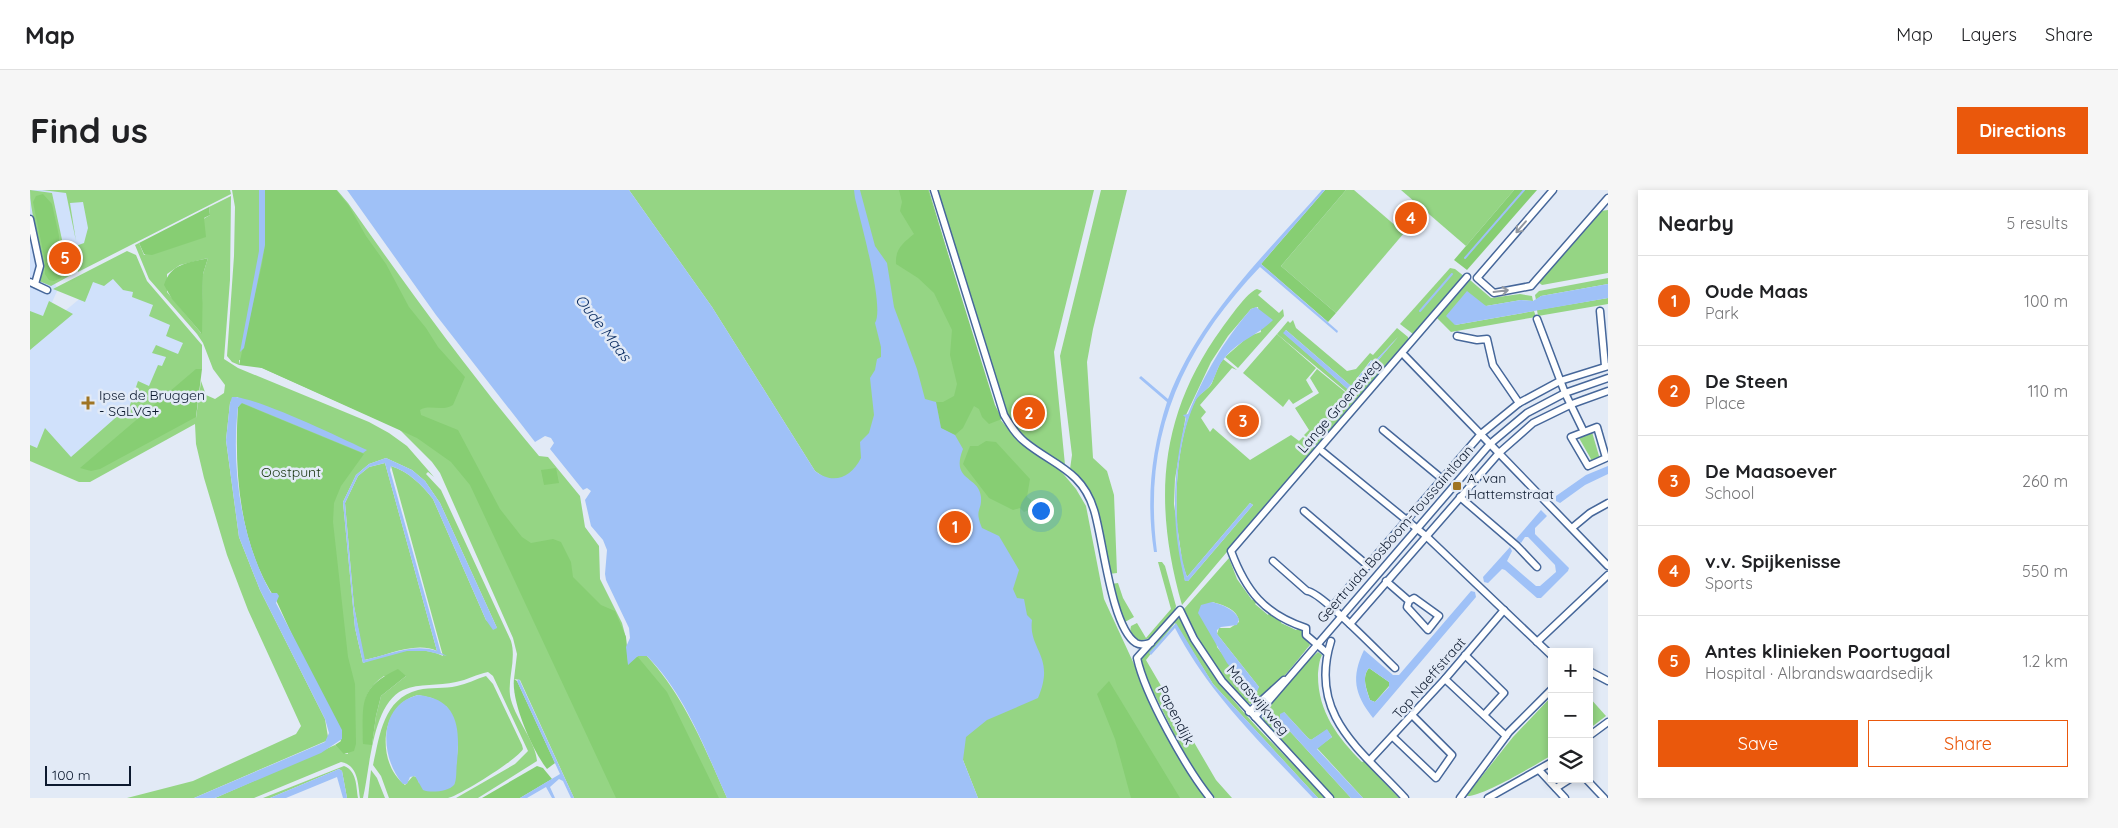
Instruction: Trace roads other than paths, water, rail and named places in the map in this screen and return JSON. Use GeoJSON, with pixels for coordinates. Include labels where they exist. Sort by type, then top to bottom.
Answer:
{"type":"FeatureCollection","features":[{"type":"Feature","properties":{"kind":"street"},"geometry":{"type":"LineString","coordinates":[[934,190],[1004,415],[1023,441],[1065,468],[1082,485],[1094,510],[1110,591],[1123,624],[1134,642],[1140,645],[1151,643]]}},
{"type":"Feature","properties":{"kind":"street"},"geometry":{"type":"LineString","coordinates":[[1552,190],[1476,278],[1494,293],[1531,286],[1608,198]]}},
{"type":"Feature","properties":{"kind":"street"},"geometry":{"type":"LineString","coordinates":[[1600,207],[1608,207]]}},
{"type":"Feature","properties":{"kind":"street"},"geometry":{"type":"LineString","coordinates":[[30,219],[40,266],[32,283],[47,290]]}},
{"type":"Feature","properties":{"kind":"street","name":"Lange Groeneweg"},"geometry":{"type":"LineString","coordinates":[[1316,644],[1306,635],[1306,628],[1281,618],[1254,595],[1239,574],[1231,551],[1467,277]]}},
{"type":"Feature","properties":{"kind":"street"},"geometry":{"type":"LineString","coordinates":[[1331,608],[1441,478],[1481,434],[1519,403],[1560,381],[1606,366],[1600,311]]}},
{"type":"Feature","properties":{"kind":"street"},"geometry":{"type":"LineString","coordinates":[[1537,319],[1560,381],[1583,430]]}},
{"type":"Feature","properties":{"kind":"street"},"geometry":{"type":"LineString","coordinates":[[1457,336],[1476,340],[1487,339],[1493,365],[1519,403]]}},
{"type":"Feature","properties":{"kind":"street"},"geometry":{"type":"LineString","coordinates":[[1405,356],[1608,566]]}},
{"type":"Feature","properties":{"kind":"street","name":"Geertruida Bosboom-Toussaintlaan"},"geometry":{"type":"LineString","coordinates":[[1254,717],[1490,444],[1527,413],[1565,393],[1608,378]]}},
{"type":"Feature","properties":{"kind":"street"},"geometry":{"type":"LineString","coordinates":[[1350,624],[1499,452],[1533,423],[1572,404],[1608,391]]}},
{"type":"Feature","properties":{"kind":"street"},"geometry":{"type":"LineString","coordinates":[[1597,427],[1606,458],[1588,466],[1571,437],[1583,430],[1597,427]]}},
{"type":"Feature","properties":{"kind":"street"},"geometry":{"type":"LineString","coordinates":[[1383,430],[1441,478]]}},
{"type":"Feature","properties":{"kind":"street"},"geometry":{"type":"LineString","coordinates":[[1323,452],[1426,536],[1548,652]]}},
{"type":"Feature","properties":{"kind":"street"},"geometry":{"type":"LineString","coordinates":[[1460,497],[1517,546],[1536,567]]}},
{"type":"Feature","properties":{"kind":"street"},"geometry":{"type":"LineString","coordinates":[[1572,528],[1590,513],[1608,503]]}},
{"type":"Feature","properties":{"kind":"street"},"geometry":{"type":"LineString","coordinates":[[1304,511],[1368,565]]}},
{"type":"Feature","properties":{"kind":"street"},"geometry":{"type":"LineString","coordinates":[[1273,561],[1307,591],[1312,591],[1350,624],[1395,668]]}},
{"type":"Feature","properties":{"kind":"street"},"geometry":{"type":"LineString","coordinates":[[1537,642],[1608,575]]}},
{"type":"Feature","properties":{"kind":"street"},"geometry":{"type":"LineString","coordinates":[[1386,581],[1409,601]]}},
{"type":"Feature","properties":{"kind":"street"},"geometry":{"type":"LineString","coordinates":[[1414,598],[1439,616],[1428,630],[1407,607],[1409,601],[1414,598]]}},
{"type":"Feature","properties":{"kind":"street","name":"Maaswijkweg"},"geometry":{"type":"LineString","coordinates":[[1151,643],[1180,610],[1208,661],[1249,712],[1330,798]]}},
{"type":"Feature","properties":{"kind":"street","name":"Top Naeffstraat"},"geometry":{"type":"LineString","coordinates":[[1370,760],[1445,679],[1504,610]]}},
{"type":"Feature","properties":{"kind":"street"},"geometry":{"type":"LineString","coordinates":[[1331,641],[1327,653],[1324,680],[1330,706],[1347,738],[1405,798]]}},
{"type":"Feature","properties":{"kind":"street","name":"Papendijk"},"geometry":{"type":"LineString","coordinates":[[1151,643],[1137,658],[1141,674],[1179,749],[1210,798]]}},
{"type":"Feature","properties":{"kind":"street"},"geometry":{"type":"LineString","coordinates":[[1316,644],[1327,653]]}},
{"type":"Feature","properties":{"kind":"street"},"geometry":{"type":"LineString","coordinates":[[1465,655],[1504,693],[1484,715]]}},
{"type":"Feature","properties":{"kind":"street"},"geometry":{"type":"LineString","coordinates":[[1593,673],[1608,681]]}},
{"type":"Feature","properties":{"kind":"street","name":"Geertruida Bosboom-Toussaintlaan"},"geometry":{"type":"LineString","coordinates":[[1249,712],[1289,676]]}},
{"type":"Feature","properties":{"kind":"street"},"geometry":{"type":"LineString","coordinates":[[1445,679],[1506,736]]}},
{"type":"Feature","properties":{"kind":"street"},"geometry":{"type":"LineString","coordinates":[[1460,798],[1506,736],[1548,693]]}},
{"type":"Feature","properties":{"kind":"street"},"geometry":{"type":"LineString","coordinates":[[1393,737],[1436,778],[1452,754],[1412,715]]}},
{"type":"Feature","properties":{"kind":"street"},"geometry":{"type":"LineString","coordinates":[[1593,733],[1608,722]]}},
{"type":"Feature","properties":{"kind":"street"},"geometry":{"type":"LineString","coordinates":[[1488,798],[1548,764]]}},
{"type":"Feature","properties":{"kind":"street"},"geometry":{"type":"LineString","coordinates":[[1539,770],[1566,798]]}},
{"type":"Feature","properties":{"kind":"street"},"geometry":{"type":"LineString","coordinates":[[1556,788],[1564,783]]}},
{"type":"Feature","properties":{"kind":"street"},"geometry":{"type":"LineString","coordinates":[[1590,783],[1604,798]]}},
{"type":"Feature","properties":{"kind":"water"},"geometry":{"type":"Polygon","coordinates":[[[259,190],[265,190],[265,245],[244,348],[240,352],[259,251],[259,190]]]}},
{"type":"Feature","properties":{"kind":"water"},"geometry":{"type":"Polygon","coordinates":[[[347,190],[629,190],[712,307],[815,471],[828,478],[835,478],[847,475],[861,458],[860,442],[869,433],[874,415],[870,378],[875,370],[877,359],[881,357],[881,347],[875,323],[877,300],[854,190],[860,190],[875,246],[887,263],[894,307],[917,369],[925,399],[936,402],[941,428],[955,435],[963,449],[960,467],[962,473],[979,490],[981,502],[978,513],[982,528],[999,536],[1019,570],[1013,589],[1017,598],[1024,599],[1027,615],[1032,620],[1034,639],[1043,663],[1043,684],[1038,698],[987,720],[966,737],[963,760],[978,798],[727,798],[693,723],[672,687],[647,656],[638,656],[628,665],[626,647],[630,638],[629,628],[606,580],[607,550],[603,540],[591,526],[585,500],[591,491],[587,488],[583,490],[550,449],[554,443],[551,438],[545,436],[535,442],[436,315],[347,190]]]}},
{"type":"Feature","properties":{"kind":"water"},"geometry":{"type":"Polygon","coordinates":[[[1322,190],[1325,190],[1261,264],[1338,331],[1337,333],[1260,267],[1233,298],[1209,330],[1189,363],[1174,397],[1162,432],[1156,470],[1154,510],[1157,552],[1154,552],[1150,495],[1157,439],[1167,402],[1139,378],[1141,376],[1168,399],[1181,369],[1215,314],[1256,263],[1322,190]]]}},
{"type":"Feature","properties":{"kind":"water"},"geometry":{"type":"Polygon","coordinates":[[[1608,284],[1608,298],[1455,325],[1446,316],[1467,291],[1486,306],[1521,300],[1533,301],[1541,296],[1608,284]]]}},
{"type":"Feature","properties":{"kind":"water"},"geometry":{"type":"Polygon","coordinates":[[[1256,307],[1273,320],[1229,353],[1221,363],[1210,386],[1196,400],[1188,419],[1179,464],[1177,488],[1178,535],[1187,577],[1250,503],[1253,505],[1188,581],[1185,581],[1180,561],[1175,520],[1178,459],[1186,418],[1183,415],[1188,414],[1201,385],[1223,346],[1251,309],[1256,307]]]}},
{"type":"Feature","properties":{"kind":"water"},"geometry":{"type":"Polygon","coordinates":[[[1286,330],[1351,386],[1372,360],[1374,362],[1398,337],[1351,392],[1283,333],[1286,330]]]}},
{"type":"Feature","properties":{"kind":"water"},"geometry":{"type":"Polygon","coordinates":[[[232,397],[243,398],[277,410],[367,450],[363,453],[242,403],[238,407],[236,430],[237,478],[252,550],[271,593],[277,593],[279,596],[276,603],[342,730],[342,739],[321,753],[215,798],[194,798],[325,742],[329,733],[325,719],[260,590],[239,537],[226,440],[232,397]]]}},
{"type":"Feature","properties":{"kind":"water"},"geometry":{"type":"Polygon","coordinates":[[[386,458],[412,470],[425,481],[440,503],[497,628],[493,630],[486,620],[433,499],[414,479],[391,466],[390,470],[441,653],[447,656],[426,651],[407,651],[363,663],[355,628],[343,502],[356,475],[369,464],[386,458]],[[385,463],[369,467],[358,476],[345,503],[354,606],[365,660],[410,649],[419,648],[437,651],[385,463]]]}},
{"type":"Feature","properties":{"kind":"water"},"geometry":{"type":"Polygon","coordinates":[[[1608,466],[1608,474],[1585,485],[1560,503],[1556,501],[1556,496],[1586,475],[1608,466]]]}},
{"type":"Feature","properties":{"kind":"water"},"geometry":{"type":"Polygon","coordinates":[[[1541,510],[1547,516],[1535,528],[1535,534],[1569,568],[1568,571],[1541,598],[1537,598],[1502,569],[1488,583],[1484,582],[1483,577],[1510,547],[1512,551],[1507,561],[1536,586],[1540,586],[1556,572],[1555,565],[1528,537],[1525,537],[1521,543],[1516,539],[1541,510]]]}},
{"type":"Feature","properties":{"kind":"water"},"geometry":{"type":"Polygon","coordinates":[[[1471,591],[1475,592],[1476,597],[1373,718],[1362,701],[1356,685],[1357,669],[1364,650],[1393,675],[1399,675],[1471,591]],[[1369,668],[1365,680],[1370,700],[1375,702],[1389,687],[1389,682],[1369,668]]]}},
{"type":"Feature","properties":{"kind":"water"},"geometry":{"type":"Polygon","coordinates":[[[1212,602],[1231,610],[1239,619],[1237,625],[1221,627],[1217,630],[1217,634],[1259,687],[1256,694],[1252,693],[1227,663],[1198,613],[1201,605],[1212,602]]]}},
{"type":"Feature","properties":{"kind":"water"},"geometry":{"type":"Polygon","coordinates":[[[1176,623],[1213,684],[1318,798],[1313,798],[1220,697],[1175,628],[1151,655],[1149,653],[1176,623]]]}},
{"type":"Feature","properties":{"kind":"water"},"geometry":{"type":"Polygon","coordinates":[[[519,679],[574,798],[571,798],[563,781],[559,779],[550,787],[555,798],[552,798],[546,787],[527,798],[520,798],[560,774],[517,681],[519,679]]]}},
{"type":"Feature","properties":{"kind":"water"},"geometry":{"type":"Polygon","coordinates":[[[418,695],[432,698],[442,703],[449,709],[457,727],[456,781],[451,787],[434,792],[423,790],[415,776],[410,777],[407,784],[403,784],[395,773],[387,747],[389,721],[395,709],[405,701],[418,695]]]}},
{"type":"Feature","properties":{"kind":"water"},"geometry":{"type":"Polygon","coordinates":[[[1284,712],[1311,740],[1327,729],[1332,737],[1317,749],[1363,798],[1351,798],[1286,727],[1280,719],[1280,714],[1284,712]]]}},
{"type":"Feature","properties":{"kind":"water"},"geometry":{"type":"Polygon","coordinates":[[[339,769],[342,771],[347,798],[343,798],[337,777],[286,798],[270,798],[339,769]]]}},
{"type":"Feature","properties":{"kind":"waterway"},"geometry":{"type":"LineString","coordinates":[[1465,258],[1524,190]]}},
{"type":"Feature","properties":{"kind":"waterway"},"geometry":{"type":"LineString","coordinates":[[1420,311],[1452,274]]}},
{"type":"Feature","properties":{"kind":"place","name":"v.v. Spijkenisse"},"geometry":{"type":"Point","coordinates":[1411,218]}},
{"type":"Feature","properties":{"kind":"place","name":"Antes klinieken Poortugaal"},"geometry":{"type":"Point","coordinates":[65,258]}},
{"type":"Feature","properties":{"kind":"place","name":"Ipse de Bruggen - SGLVG+"},"geometry":{"type":"Point","coordinates":[88,403]}},
{"type":"Feature","properties":{"kind":"place","name":"De Steen"},"geometry":{"type":"Point","coordinates":[1029,413]}},
{"type":"Feature","properties":{"kind":"place","name":"De Maasoever"},"geometry":{"type":"Point","coordinates":[1243,421]}},
{"type":"Feature","properties":{"kind":"place","name":"A. van Hattemstraat"},"geometry":{"type":"Point","coordinates":[1457,486]}},
{"type":"Feature","properties":{"kind":"place","name":"Oude Maas"},"geometry":{"type":"Point","coordinates":[955,527]}},
{"type":"Feature","properties":{"kind":"park label","name":"Oostpunt"},"geometry":{"type":"Point","coordinates":[291,472]}}]}
